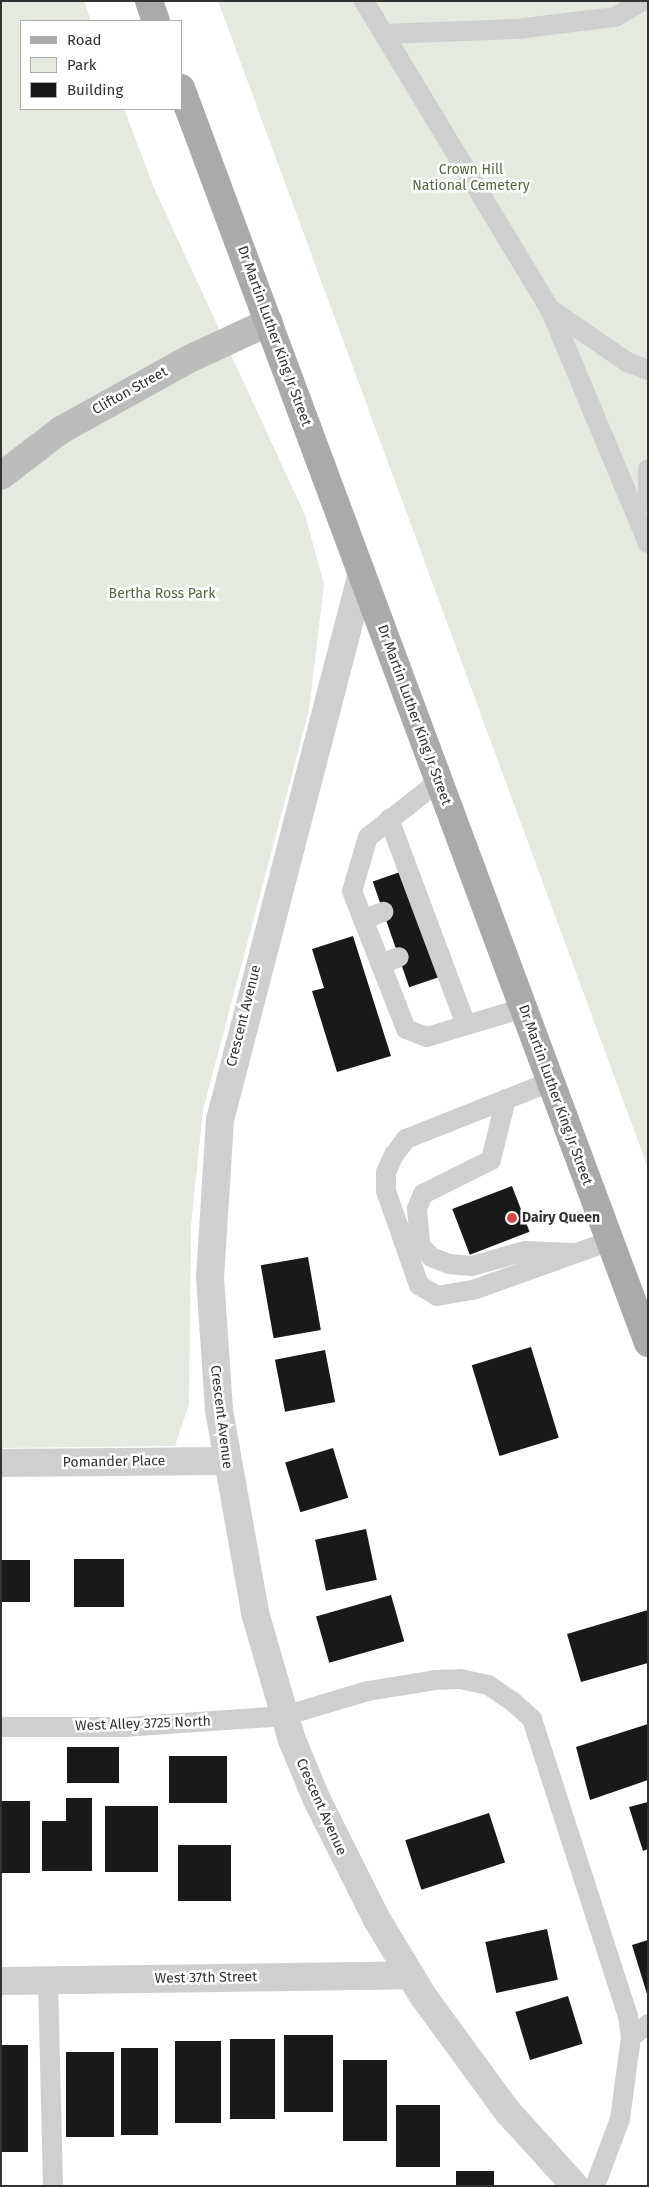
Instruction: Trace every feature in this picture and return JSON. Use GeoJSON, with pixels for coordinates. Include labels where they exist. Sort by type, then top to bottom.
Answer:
{"type":"FeatureCollection","features":[{"type":"Feature","properties":{"kind":"main road"},"geometry":{"type":"LineString","coordinates":[[149,1],[156,20]]}},
{"type":"Feature","properties":{"kind":"main road","name":"Dr Martin Luther King Jr Street"},"geometry":{"type":"LineString","coordinates":[[182,91],[648,1343]]}},
{"type":"Feature","properties":{"kind":"street","name":"Clifton Street"},"geometry":{"type":"LineString","coordinates":[[1,476],[61,430],[189,359],[269,322]]}},
{"type":"Feature","properties":{"kind":"street","name":"Crescent Avenue"},"geometry":{"type":"LineString","coordinates":[[362,573],[220,1120],[210,1277],[226,1460],[255,1612],[284,1716],[345,1860],[410,1975],[493,2093],[574,2186]]}},
{"type":"Feature","properties":{"kind":"street","name":"Pomander Place"},"geometry":{"type":"LineString","coordinates":[[1,1463],[226,1460]]}},
{"type":"Feature","properties":{"kind":"street","name":"West 37th Street"},"geometry":{"type":"LineString","coordinates":[[1,1981],[410,1975]]}},
{"type":"Feature","properties":{"kind":"lane"},"geometry":{"type":"LineString","coordinates":[[364,1],[550,310],[648,543]]}},
{"type":"Feature","properties":{"kind":"lane"},"geometry":{"type":"LineString","coordinates":[[385,34],[517,29],[615,17],[643,1]]}},
{"type":"Feature","properties":{"kind":"lane"},"geometry":{"type":"LineString","coordinates":[[550,310],[627,362],[648,370]]}},
{"type":"Feature","properties":{"kind":"lane"},"geometry":{"type":"LineString","coordinates":[[648,469],[648,502]]}},
{"type":"Feature","properties":{"kind":"lane"},"geometry":{"type":"LineString","coordinates":[[439,781],[368,837],[352,891],[363,920],[390,960],[406,1029],[427,1037],[523,1008]]}},
{"type":"Feature","properties":{"kind":"lane"},"geometry":{"type":"LineString","coordinates":[[389,819],[415,901],[466,1025]]}},
{"type":"Feature","properties":{"kind":"lane"},"geometry":{"type":"LineString","coordinates":[[363,920],[383,912]]}},
{"type":"Feature","properties":{"kind":"lane"},"geometry":{"type":"LineString","coordinates":[[550,1082],[406,1139],[386,1172],[386,1191],[419,1286],[437,1296],[452,1295],[577,1254],[610,1241]]}},
{"type":"Feature","properties":{"kind":"lane"},"geometry":{"type":"LineString","coordinates":[[506,1099],[491,1160],[424,1194],[417,1208],[420,1245],[431,1256],[449,1264],[472,1266],[525,1251],[577,1254]]}},
{"type":"Feature","properties":{"kind":"lane","name":"West Alley 3725 North"},"geometry":{"type":"LineString","coordinates":[[1,1727],[124,1727],[284,1716],[368,1691],[460,1679],[488,1685],[532,1719],[631,2037]]}},
{"type":"Feature","properties":{"kind":"lane"},"geometry":{"type":"LineString","coordinates":[[48,1981],[53,2186]]}},
{"type":"Feature","properties":{"kind":"lane"},"geometry":{"type":"LineString","coordinates":[[595,2186],[620,2119],[631,2037],[648,2024]]}},
{"type":"Feature","properties":{"kind":"green space","name":"Bertha Ross Park"},"geometry":{"type":"Polygon","coordinates":[[[1,1],[84,1],[91,20],[20,20],[20,110],[124,110],[154,188],[305,515],[324,584],[309,710],[203,1110],[191,1225],[189,1404],[175,1446],[1,1448],[1,1]]]}},
{"type":"Feature","properties":{"kind":"green space","name":"Crown Hill National Cemetery"},"geometry":{"type":"Polygon","coordinates":[[[218,1],[648,1],[648,1168],[218,1]]]}},
{"type":"Feature","properties":{"kind":"building"},"geometry":{"type":"Polygon","coordinates":[[[403,871],[439,977],[409,987],[373,881],[403,871]]]}},
{"type":"Feature","properties":{"kind":"building"},"geometry":{"type":"Polygon","coordinates":[[[353,936],[391,1056],[337,1072],[312,991],[324,988],[312,949],[353,936]]]}},
{"type":"Feature","properties":{"kind":"building"},"geometry":{"type":"Polygon","coordinates":[[[512,1186],[530,1232],[470,1255],[452,1209],[512,1186]]]}},
{"type":"Feature","properties":{"kind":"building"},"geometry":{"type":"Polygon","coordinates":[[[308,1257],[321,1330],[274,1338],[261,1265],[308,1257]]]}},
{"type":"Feature","properties":{"kind":"building"},"geometry":{"type":"Polygon","coordinates":[[[531,1347],[559,1438],[499,1456],[472,1365],[531,1347]]]}},
{"type":"Feature","properties":{"kind":"building"},"geometry":{"type":"Polygon","coordinates":[[[325,1350],[335,1402],[285,1412],[275,1360],[325,1350]]]}},
{"type":"Feature","properties":{"kind":"building"},"geometry":{"type":"Polygon","coordinates":[[[333,1448],[348,1498],[300,1512],[285,1463],[333,1448]]]}},
{"type":"Feature","properties":{"kind":"building"},"geometry":{"type":"Polygon","coordinates":[[[366,1529],[377,1580],[326,1591],[315,1540],[366,1529]]]}},
{"type":"Feature","properties":{"kind":"building"},"geometry":{"type":"Polygon","coordinates":[[[74,1559],[124,1559],[124,1607],[74,1607],[74,1559]]]}},
{"type":"Feature","properties":{"kind":"building"},"geometry":{"type":"Polygon","coordinates":[[[1,1560],[30,1560],[30,1602],[1,1602],[1,1560]]]}},
{"type":"Feature","properties":{"kind":"building"},"geometry":{"type":"Polygon","coordinates":[[[391,1595],[404,1641],[329,1663],[316,1616],[391,1595]]]}},
{"type":"Feature","properties":{"kind":"building"},"geometry":{"type":"Polygon","coordinates":[[[648,1610],[648,1663],[581,1682],[567,1634],[648,1610]]]}},
{"type":"Feature","properties":{"kind":"building"},"geometry":{"type":"Polygon","coordinates":[[[648,1724],[648,1780],[590,1800],[576,1747],[648,1724]]]}},
{"type":"Feature","properties":{"kind":"building"},"geometry":{"type":"Polygon","coordinates":[[[67,1747],[119,1747],[119,1783],[67,1783],[67,1747]]]}},
{"type":"Feature","properties":{"kind":"building"},"geometry":{"type":"Polygon","coordinates":[[[169,1756],[227,1756],[227,1803],[169,1803],[169,1756]]]}},
{"type":"Feature","properties":{"kind":"building"},"geometry":{"type":"Polygon","coordinates":[[[66,1798],[92,1798],[92,1871],[42,1871],[42,1821],[66,1821],[66,1798]]]}},
{"type":"Feature","properties":{"kind":"building"},"geometry":{"type":"Polygon","coordinates":[[[1,1801],[30,1801],[30,1873],[1,1873],[1,1801]]]}},
{"type":"Feature","properties":{"kind":"building"},"geometry":{"type":"Polygon","coordinates":[[[648,1802],[648,1849],[643,1851],[629,1807],[648,1802]]]}},
{"type":"Feature","properties":{"kind":"building"},"geometry":{"type":"Polygon","coordinates":[[[105,1806],[158,1806],[158,1872],[105,1872],[105,1806]]]}},
{"type":"Feature","properties":{"kind":"building"},"geometry":{"type":"Polygon","coordinates":[[[489,1813],[505,1862],[421,1890],[405,1840],[489,1813]]]}},
{"type":"Feature","properties":{"kind":"building"},"geometry":{"type":"Polygon","coordinates":[[[178,1845],[231,1845],[231,1901],[178,1901],[178,1845]]]}},
{"type":"Feature","properties":{"kind":"building"},"geometry":{"type":"Polygon","coordinates":[[[547,1929],[558,1980],[496,1993],[485,1942],[547,1929]]]}},
{"type":"Feature","properties":{"kind":"building"},"geometry":{"type":"Polygon","coordinates":[[[648,1940],[648,1994],[647,1994],[632,1945],[648,1940]]]}},
{"type":"Feature","properties":{"kind":"building"},"geometry":{"type":"Polygon","coordinates":[[[568,1996],[583,2044],[530,2060],[515,2012],[568,1996]]]}},
{"type":"Feature","properties":{"kind":"building"},"geometry":{"type":"Polygon","coordinates":[[[284,2035],[333,2035],[333,2112],[284,2112],[284,2035]]]}},
{"type":"Feature","properties":{"kind":"building"},"geometry":{"type":"Polygon","coordinates":[[[230,2039],[275,2039],[275,2119],[230,2119],[230,2039]]]}},
{"type":"Feature","properties":{"kind":"building"},"geometry":{"type":"Polygon","coordinates":[[[175,2041],[221,2041],[221,2123],[175,2123],[175,2041]]]}},
{"type":"Feature","properties":{"kind":"building"},"geometry":{"type":"Polygon","coordinates":[[[1,2045],[28,2045],[28,2152],[1,2152],[1,2045]]]}},
{"type":"Feature","properties":{"kind":"building"},"geometry":{"type":"Polygon","coordinates":[[[121,2048],[158,2048],[158,2135],[121,2135],[121,2048]]]}},
{"type":"Feature","properties":{"kind":"building"},"geometry":{"type":"Polygon","coordinates":[[[66,2052],[114,2052],[114,2137],[66,2137],[66,2052]]]}},
{"type":"Feature","properties":{"kind":"building"},"geometry":{"type":"Polygon","coordinates":[[[343,2060],[387,2060],[387,2141],[343,2141],[343,2060]]]}},
{"type":"Feature","properties":{"kind":"building"},"geometry":{"type":"Polygon","coordinates":[[[396,2105],[440,2105],[440,2167],[396,2167],[396,2105]]]}},
{"type":"Feature","properties":{"kind":"building"},"geometry":{"type":"Polygon","coordinates":[[[456,2171],[494,2171],[494,2186],[456,2186],[456,2171]]]}},
{"type":"Feature","properties":{"kind":"place","name":"Dairy Queen"},"geometry":{"type":"Point","coordinates":[512,1218]}}]}
